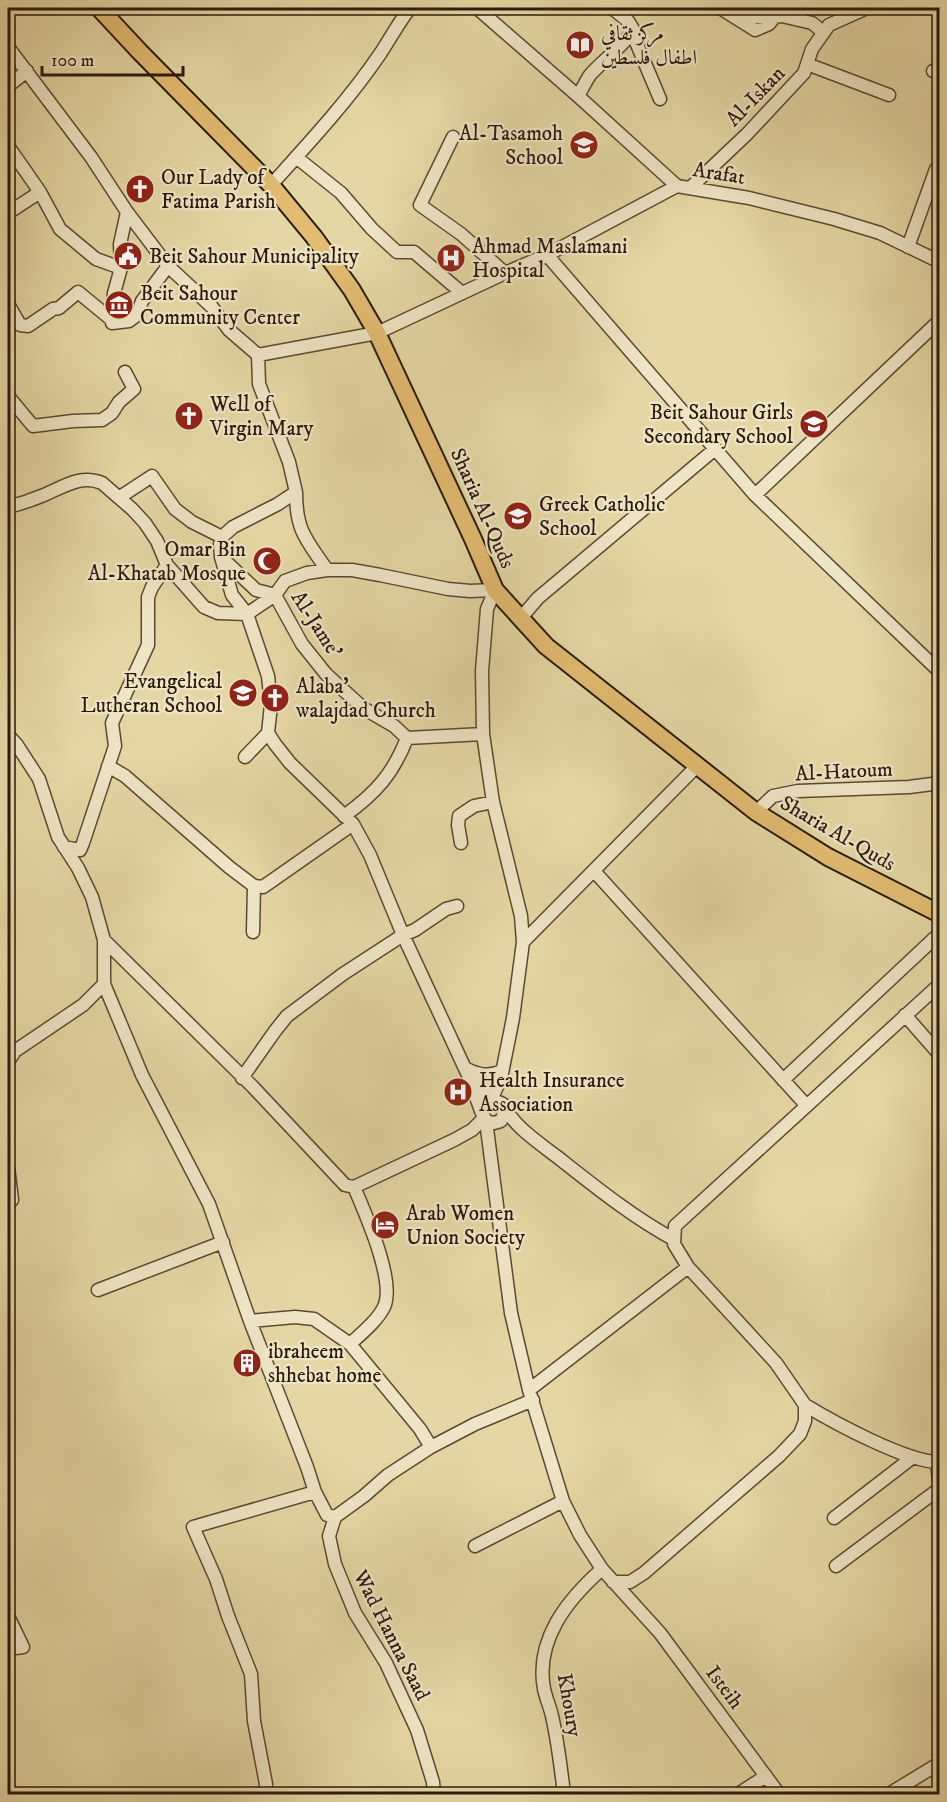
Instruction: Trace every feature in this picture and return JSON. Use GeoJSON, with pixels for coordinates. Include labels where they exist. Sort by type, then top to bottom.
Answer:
{"type":"FeatureCollection","features":[{"type":"Feature","properties":{"kind":"main road","name":"Sharia Al-Quds"},"geometry":{"type":"LineString","coordinates":[[99,8],[271,185],[352,290],[376,333],[473,538],[495,590],[520,619],[546,646],[756,812],[828,857],[939,914]]}},
{"type":"Feature","properties":{"kind":"street"},"geometry":{"type":"LineString","coordinates":[[271,185],[320,131],[353,89],[380,54],[410,8]]}},
{"type":"Feature","properties":{"kind":"street","name":"Arafat"},"geometry":{"type":"LineString","coordinates":[[477,8],[677,186],[749,198],[834,219],[880,233],[939,262]]}},
{"type":"Feature","properties":{"kind":"street"},"geometry":{"type":"LineString","coordinates":[[578,96],[590,76],[612,51],[631,36],[633,30],[628,21],[612,8]]}},
{"type":"Feature","properties":{"kind":"street"},"geometry":{"type":"LineString","coordinates":[[720,8],[755,30],[769,24],[775,17]]}},
{"type":"Feature","properties":{"kind":"street"},"geometry":{"type":"LineString","coordinates":[[735,8],[747,16],[765,18],[782,16],[812,23],[823,32]]}},
{"type":"Feature","properties":{"kind":"street","name":"Al-Iskan"},"geometry":{"type":"LineString","coordinates":[[690,188],[747,134],[804,73],[812,49],[828,25],[867,8]]}},
{"type":"Feature","properties":{"kind":"street"},"geometry":{"type":"LineString","coordinates":[[631,36],[636,42],[660,99]]}},
{"type":"Feature","properties":{"kind":"street"},"geometry":{"type":"LineString","coordinates":[[8,48],[91,157],[127,212],[168,266],[212,307],[229,330],[258,355],[259,384],[289,462],[296,492],[296,511],[300,530],[327,570]]}},
{"type":"Feature","properties":{"kind":"street"},"geometry":{"type":"LineString","coordinates":[[807,64],[889,95]]}},
{"type":"Feature","properties":{"kind":"street"},"geometry":{"type":"LineString","coordinates":[[8,86],[27,70]]}},
{"type":"Feature","properties":{"kind":"street"},"geometry":{"type":"LineString","coordinates":[[453,137],[420,205],[461,234],[505,273]]}},
{"type":"Feature","properties":{"kind":"street"},"geometry":{"type":"LineString","coordinates":[[8,146],[40,192],[60,229],[96,259],[121,268]]}},
{"type":"Feature","properties":{"kind":"street"},"geometry":{"type":"LineString","coordinates":[[296,157],[341,193],[372,229],[397,252],[414,252],[462,293]]}},
{"type":"Feature","properties":{"kind":"street"},"geometry":{"type":"LineString","coordinates":[[908,247],[939,165]]}},
{"type":"Feature","properties":{"kind":"street"},"geometry":{"type":"LineString","coordinates":[[258,355],[376,333],[547,255],[677,186]]}},
{"type":"Feature","properties":{"kind":"street"},"geometry":{"type":"LineString","coordinates":[[8,213],[40,192]]}},
{"type":"Feature","properties":{"kind":"street"},"geometry":{"type":"LineString","coordinates":[[112,322],[114,293],[121,268],[120,244],[127,212]]}},
{"type":"Feature","properties":{"kind":"street"},"geometry":{"type":"LineString","coordinates":[[547,255],[755,495],[939,672]]}},
{"type":"Feature","properties":{"kind":"street"},"geometry":{"type":"LineString","coordinates":[[8,304],[20,325],[28,326],[53,309],[59,308],[78,292],[112,322],[129,321],[136,315],[142,301],[168,266]]}},
{"type":"Feature","properties":{"kind":"street"},"geometry":{"type":"LineString","coordinates":[[755,495],[939,320]]}},
{"type":"Feature","properties":{"kind":"street"},"geometry":{"type":"LineString","coordinates":[[8,396],[33,426],[102,420],[112,413],[119,402],[134,389],[125,372]]}},
{"type":"Feature","properties":{"kind":"street"},"geometry":{"type":"LineString","coordinates":[[520,619],[538,598],[715,449]]}},
{"type":"Feature","properties":{"kind":"street"},"geometry":{"type":"LineString","coordinates":[[120,498],[152,476],[175,509],[192,522],[222,537]]}},
{"type":"Feature","properties":{"kind":"street"},"geometry":{"type":"LineString","coordinates":[[8,507],[44,495],[76,480],[96,480],[132,509],[157,541],[167,565],[204,607],[218,613],[247,614],[275,595],[285,581],[307,573],[327,570],[352,570],[448,589],[495,590],[487,609],[482,672],[483,734],[493,802],[521,916],[523,942],[513,1018],[502,1074],[491,1100],[484,1104],[484,1117],[472,1130],[354,1187],[345,1185],[104,940]]}},
{"type":"Feature","properties":{"kind":"street"},"geometry":{"type":"LineString","coordinates":[[296,492],[278,504],[244,519],[222,537],[220,544],[231,595],[247,614],[268,676],[271,705],[268,733],[290,763],[348,820],[370,855],[467,1071],[491,1100],[498,1101],[530,1134],[601,1191],[654,1229],[673,1239]]}},
{"type":"Feature","properties":{"kind":"street","name":"Al-Jame'"},"geometry":{"type":"LineString","coordinates":[[221,556],[256,590],[275,595],[311,658],[326,674],[363,708],[394,726],[407,738]]}},
{"type":"Feature","properties":{"kind":"street"},"geometry":{"type":"LineString","coordinates":[[167,565],[148,597],[147,645],[112,723],[115,746],[80,853],[83,879],[92,897],[104,940],[104,984],[142,1075],[209,1204],[251,1327],[280,1396],[315,1492],[327,1515],[335,1517],[388,1475],[431,1447],[531,1395],[688,1267]]}},
{"type":"Feature","properties":{"kind":"street"},"geometry":{"type":"LineString","coordinates":[[245,757],[268,733]]}},
{"type":"Feature","properties":{"kind":"street"},"geometry":{"type":"LineString","coordinates":[[108,766],[125,776],[229,867],[255,886],[263,887],[348,820],[383,783],[393,769],[407,738],[483,734]]}},
{"type":"Feature","properties":{"kind":"street"},"geometry":{"type":"LineString","coordinates":[[8,735],[39,778],[58,837],[64,847],[80,853]]}},
{"type":"Feature","properties":{"kind":"street"},"geometry":{"type":"LineString","coordinates":[[523,942],[696,766]]}},
{"type":"Feature","properties":{"kind":"street","name":"Al-Hatoum"},"geometry":{"type":"LineString","coordinates":[[756,812],[773,796],[798,791],[909,787],[939,783]]}},
{"type":"Feature","properties":{"kind":"street"},"geometry":{"type":"LineString","coordinates":[[461,843],[459,816],[474,806],[493,802]]}},
{"type":"Feature","properties":{"kind":"street"},"geometry":{"type":"LineString","coordinates":[[594,871],[806,1105]]}},
{"type":"Feature","properties":{"kind":"street"},"geometry":{"type":"LineString","coordinates":[[253,932],[255,886]]}},
{"type":"Feature","properties":{"kind":"street"},"geometry":{"type":"LineString","coordinates":[[242,1078],[287,1016],[343,974],[446,909],[457,906]]}},
{"type":"Feature","properties":{"kind":"street"},"geometry":{"type":"LineString","coordinates":[[521,916],[531,921],[546,919]]}},
{"type":"Feature","properties":{"kind":"street"},"geometry":{"type":"LineString","coordinates":[[783,1080],[939,933]]}},
{"type":"Feature","properties":{"kind":"street"},"geometry":{"type":"LineString","coordinates":[[8,1062],[15,1051],[83,1005],[104,984]]}},
{"type":"Feature","properties":{"kind":"street"},"geometry":{"type":"LineString","coordinates":[[836,1566],[939,1490],[938,1463],[913,1457],[832,1421],[805,1405],[776,1363],[688,1267],[674,1244],[675,1226],[939,984]]}},
{"type":"Feature","properties":{"kind":"street"},"geometry":{"type":"LineString","coordinates":[[905,1016],[939,1055]]}},
{"type":"Feature","properties":{"kind":"street"},"geometry":{"type":"LineString","coordinates":[[467,1071],[482,1075],[502,1074]]}},
{"type":"Feature","properties":{"kind":"street","name":"Isteih"},"geometry":{"type":"LineString","coordinates":[[467,1071],[484,1117],[511,1313],[531,1395],[563,1501],[580,1535],[602,1569],[637,1606],[706,1693],[779,1794]]}},
{"type":"Feature","properties":{"kind":"street"},"geometry":{"type":"LineString","coordinates":[[501,1121],[505,1114],[502,1074]]}},
{"type":"Feature","properties":{"kind":"street"},"geometry":{"type":"LineString","coordinates":[[484,1117],[494,1123],[501,1121],[530,1134]]}},
{"type":"Feature","properties":{"kind":"street"},"geometry":{"type":"LineString","coordinates":[[8,1167],[12,1200]]}},
{"type":"Feature","properties":{"kind":"street"},"geometry":{"type":"LineString","coordinates":[[350,1344],[375,1320],[385,1305],[388,1295],[373,1231],[354,1187]]}},
{"type":"Feature","properties":{"kind":"street"},"geometry":{"type":"LineString","coordinates":[[98,1290],[223,1242]]}},
{"type":"Feature","properties":{"kind":"street"},"geometry":{"type":"LineString","coordinates":[[251,1327],[295,1317],[314,1319],[350,1344],[420,1429],[431,1447]]}},
{"type":"Feature","properties":{"kind":"street"},"geometry":{"type":"LineString","coordinates":[[613,1582],[630,1582],[644,1573],[786,1449],[800,1434],[806,1421],[805,1405]]}},
{"type":"Feature","properties":{"kind":"street"},"geometry":{"type":"LineString","coordinates":[[834,1518],[913,1457]]}},
{"type":"Feature","properties":{"kind":"street"},"geometry":{"type":"LineString","coordinates":[[266,1794],[254,1721],[251,1674],[216,1580],[193,1527],[315,1492]]}},
{"type":"Feature","properties":{"kind":"street"},"geometry":{"type":"LineString","coordinates":[[475,1546],[563,1501]]}},
{"type":"Feature","properties":{"kind":"street","name":"Wad Hanna Saad"},"geometry":{"type":"LineString","coordinates":[[335,1517],[329,1536],[335,1564],[355,1613],[386,1663],[417,1730],[433,1782],[434,1794]]}},
{"type":"Feature","properties":{"kind":"street","name":"Khoury"},"geometry":{"type":"LineString","coordinates":[[564,1794],[552,1717],[544,1690],[544,1662],[550,1632],[559,1617],[602,1569]]}},
{"type":"Feature","properties":{"kind":"street"},"geometry":{"type":"LineString","coordinates":[[637,1606],[634,1590],[644,1573]]}},
{"type":"Feature","properties":{"kind":"street"},"geometry":{"type":"LineString","coordinates":[[8,1616],[23,1647],[8,1649]]}},
{"type":"Feature","properties":{"kind":"street"},"geometry":{"type":"LineString","coordinates":[[889,1794],[939,1763]]}},
{"type":"Feature","properties":{"kind":"street"},"geometry":{"type":"LineString","coordinates":[[738,1794],[766,1776]]}},
{"type":"Feature","properties":{"kind":"place","name":"مركز ثقافي اطفال فلسطين"},"geometry":{"type":"Point","coordinates":[580,45]}},
{"type":"Feature","properties":{"kind":"place","name":"Al-Tasamoh School"},"geometry":{"type":"Point","coordinates":[584,145]}},
{"type":"Feature","properties":{"kind":"place","name":"Our Lady of Fatima Parish"},"geometry":{"type":"Point","coordinates":[140,189]}},
{"type":"Feature","properties":{"kind":"place","name":"Beit Sahour Municipality"},"geometry":{"type":"Point","coordinates":[128,256]}},
{"type":"Feature","properties":{"kind":"place","name":"Ahmad Maslamani Hospital"},"geometry":{"type":"Point","coordinates":[451,258]}},
{"type":"Feature","properties":{"kind":"place","name":"Beit Sahour Community Center"},"geometry":{"type":"Point","coordinates":[119,305]}},
{"type":"Feature","properties":{"kind":"place","name":"Well of Virgin Mary"},"geometry":{"type":"Point","coordinates":[189,416]}},
{"type":"Feature","properties":{"kind":"place","name":"Beit Sahour Girls Secondary School"},"geometry":{"type":"Point","coordinates":[814,424]}},
{"type":"Feature","properties":{"kind":"place","name":"Greek Catholic School"},"geometry":{"type":"Point","coordinates":[518,516]}},
{"type":"Feature","properties":{"kind":"place","name":"Omar Bin Al-Khatab Mosque"},"geometry":{"type":"Point","coordinates":[267,561]}},
{"type":"Feature","properties":{"kind":"place","name":"Evangelical Lutheran School"},"geometry":{"type":"Point","coordinates":[243,693]}},
{"type":"Feature","properties":{"kind":"place","name":"Alaba' walajdad Church"},"geometry":{"type":"Point","coordinates":[275,698]}},
{"type":"Feature","properties":{"kind":"place","name":"Health Insurance Association"},"geometry":{"type":"Point","coordinates":[458,1092]}},
{"type":"Feature","properties":{"kind":"place","name":"Arab Women Union Society"},"geometry":{"type":"Point","coordinates":[385,1225]}},
{"type":"Feature","properties":{"kind":"place","name":"ibraheem shhebat home"},"geometry":{"type":"Point","coordinates":[247,1363]}}]}
